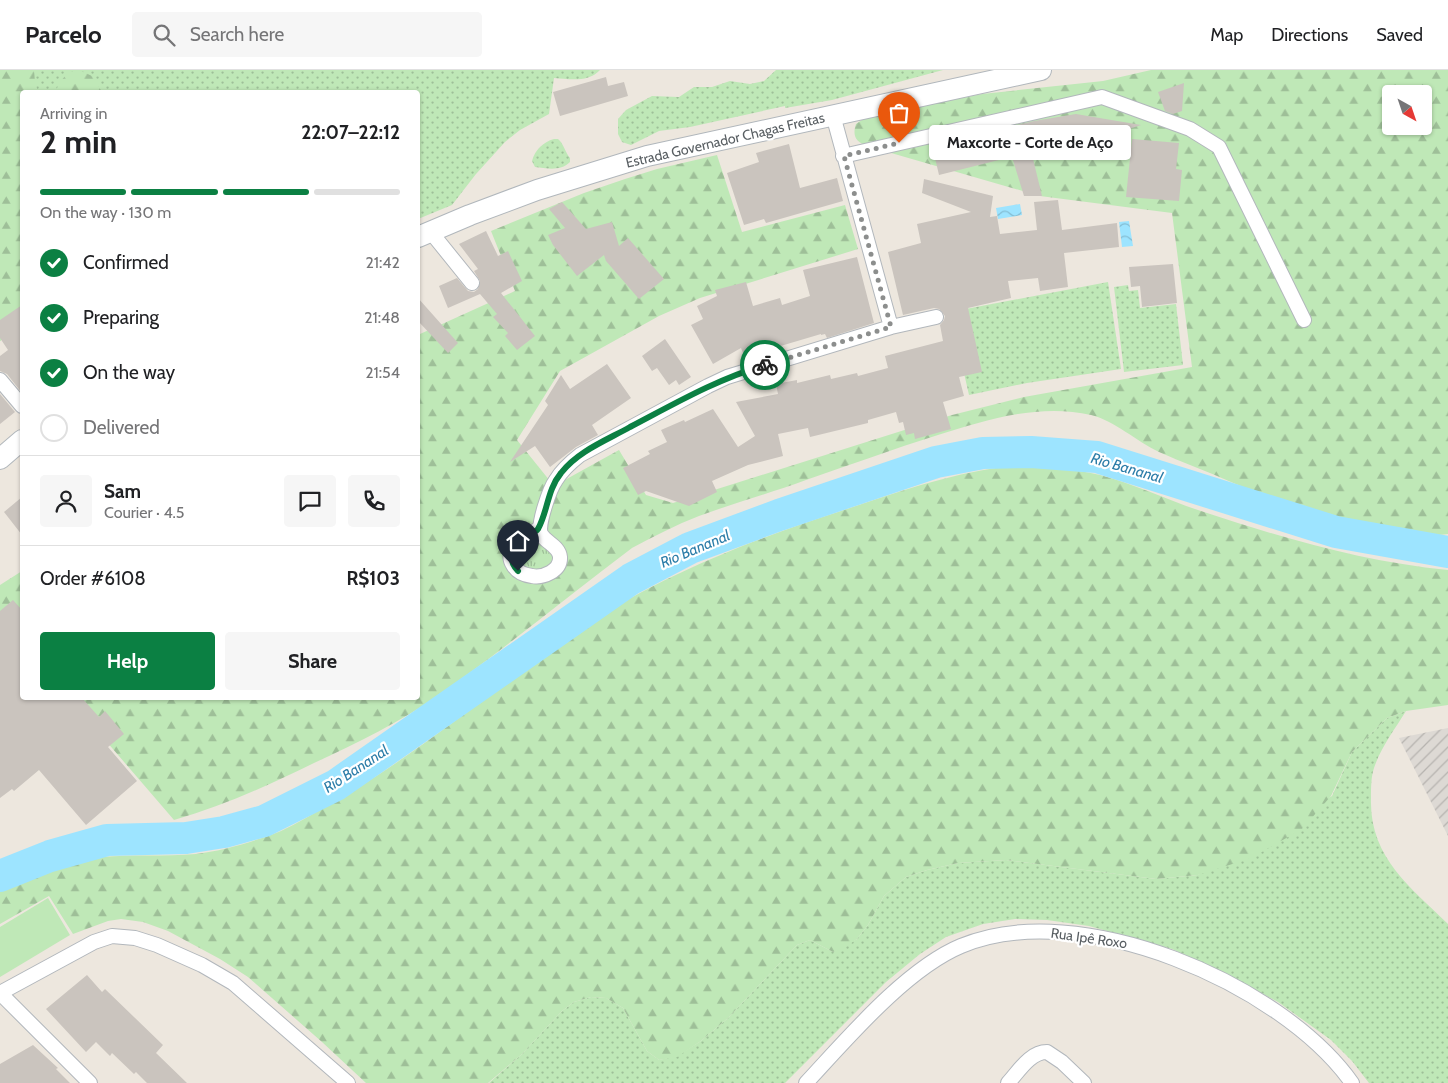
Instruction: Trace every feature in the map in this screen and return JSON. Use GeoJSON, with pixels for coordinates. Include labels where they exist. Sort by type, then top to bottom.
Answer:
{"type":"FeatureCollection","features":[{"type":"Feature","properties":{"kind":"main road","name":"Estrada Governador Chagas Freitas"},"geometry":{"type":"LineString","coordinates":[[424,234],[537,190],[647,156],[1041,70]]}},
{"type":"Feature","properties":{"kind":"main road"},"geometry":{"type":"LineString","coordinates":[[0,459],[20,442]]}},
{"type":"Feature","properties":{"kind":"street"},"geometry":{"type":"LineString","coordinates":[[844,156],[1102,97],[1190,129],[1219,147],[1304,320]]}},
{"type":"Feature","properties":{"kind":"street"},"geometry":{"type":"LineString","coordinates":[[832,115],[891,327]]}},
{"type":"Feature","properties":{"kind":"street"},"geometry":{"type":"LineString","coordinates":[[424,234],[472,283]]}},
{"type":"Feature","properties":{"kind":"street"},"geometry":{"type":"LineString","coordinates":[[540,527],[554,481],[580,455],[708,386],[727,377],[891,327],[936,317]]}},
{"type":"Feature","properties":{"kind":"street"},"geometry":{"type":"LineString","coordinates":[[0,380],[20,404]]}},
{"type":"Feature","properties":{"kind":"street","name":"Rua Ipê Roxo"},"geometry":{"type":"LineString","coordinates":[[806,1083],[893,994],[922,969],[940,957],[959,946],[998,935],[1046,932],[1081,934],[1133,944],[1203,970],[1250,994],[1282,1014],[1314,1039],[1344,1070],[1352,1083]]}},
{"type":"Feature","properties":{"kind":"street"},"geometry":{"type":"LineString","coordinates":[[90,1083],[0,993],[94,942],[112,936],[135,938],[157,945],[202,965],[227,979],[348,1083]]}},
{"type":"Feature","properties":{"kind":"street"},"geometry":{"type":"LineString","coordinates":[[1008,1083],[1031,1058],[1037,1054],[1048,1052],[1062,1062],[1084,1083]]}},
{"type":"Feature","properties":{"kind":"shaded area"},"geometry":{"type":"Polygon","coordinates":[[[1448,728],[1448,836],[1399,738],[1448,728]]]}},
{"type":"Feature","properties":{"kind":"green space"},"geometry":{"type":"Polygon","coordinates":[[[0,70],[600,70],[584,79],[554,78],[549,114],[520,130],[505,142],[476,174],[452,205],[420,218],[420,90],[20,90],[20,325],[0,341],[0,70]]]}},
{"type":"Feature","properties":{"kind":"green space"},"geometry":{"type":"Polygon","coordinates":[[[0,70],[34,70],[37,90],[20,90],[20,325],[0,341],[0,70]]]}},
{"type":"Feature","properties":{"kind":"green space"},"geometry":{"type":"Polygon","coordinates":[[[79,70],[92,76],[101,90],[57,90],[64,77],[79,70]]]}},
{"type":"Feature","properties":{"kind":"green space"},"geometry":{"type":"Polygon","coordinates":[[[776,70],[943,70],[832,100],[785,108],[785,106],[690,127],[659,131],[631,145],[622,142],[618,134],[618,119],[626,110],[652,96],[679,97],[694,87],[712,87],[730,81],[750,84],[764,81],[776,70]]]}},
{"type":"Feature","properties":{"kind":"green space"},"geometry":{"type":"Polygon","coordinates":[[[1151,70],[1448,70],[1448,534],[1420,536],[1392,534],[1364,529],[1310,514],[1168,456],[1117,426],[1091,415],[1052,411],[1032,412],[994,419],[921,440],[712,511],[665,531],[632,548],[489,659],[410,714],[362,740],[263,787],[228,802],[174,820],[71,700],[420,700],[420,334],[515,291],[491,231],[584,193],[625,179],[657,169],[717,155],[742,232],[845,205],[858,249],[700,298],[659,316],[560,371],[517,440],[554,486],[619,450],[646,495],[673,503],[952,415],[1024,397],[1192,367],[1172,213],[1040,196],[867,146],[860,143],[855,135],[856,124],[866,117],[982,94],[1103,81],[1151,70]]]}},
{"type":"Feature","properties":{"kind":"green space"},"geometry":{"type":"Polygon","coordinates":[[[558,139],[562,143],[570,158],[570,162],[557,168],[535,167],[532,161],[537,150],[546,142],[558,139]]]}},
{"type":"Feature","properties":{"kind":"green space"},"geometry":{"type":"Polygon","coordinates":[[[1108,282],[1121,369],[1027,383],[969,395],[950,312],[1108,282]]]}},
{"type":"Feature","properties":{"kind":"green space"},"geometry":{"type":"Polygon","coordinates":[[[1128,285],[1129,291],[1138,290],[1140,308],[1176,304],[1183,365],[1124,372],[1114,287],[1128,285]]]}},
{"type":"Feature","properties":{"kind":"green space"},"geometry":{"type":"Polygon","coordinates":[[[1001,467],[1038,467],[1088,472],[1126,483],[1204,512],[1294,540],[1355,555],[1448,570],[1448,705],[1406,711],[1387,718],[1352,752],[1331,796],[1302,829],[1251,858],[1198,875],[1156,879],[1006,860],[958,863],[906,877],[884,896],[868,925],[857,939],[844,948],[833,952],[810,940],[797,945],[728,1018],[701,1041],[677,1057],[659,1060],[647,1051],[623,1008],[606,998],[591,997],[574,1002],[562,1011],[522,1054],[488,1083],[366,1083],[248,977],[220,959],[168,931],[143,922],[121,919],[108,921],[73,934],[49,896],[0,924],[0,884],[24,874],[50,866],[89,858],[206,853],[250,842],[287,828],[362,785],[423,745],[540,657],[602,615],[634,596],[701,563],[770,535],[900,491],[981,470],[1001,467]]]}},
{"type":"Feature","properties":{"kind":"green space"},"geometry":{"type":"Polygon","coordinates":[[[534,539],[548,550],[552,560],[541,569],[527,568],[517,559],[517,554],[521,547],[534,539]]]}},
{"type":"Feature","properties":{"kind":"green space"},"geometry":{"type":"Polygon","coordinates":[[[20,572],[20,641],[0,616],[0,585],[20,572]]]}},
{"type":"Feature","properties":{"kind":"green space"},"geometry":{"type":"Polygon","coordinates":[[[1406,711],[1384,745],[1374,768],[1371,786],[1372,819],[1384,854],[1406,883],[1448,924],[1448,1083],[1369,1083],[1352,1061],[1331,1040],[1278,1002],[1214,968],[1172,949],[1089,926],[1047,920],[1015,919],[983,924],[946,937],[920,954],[886,982],[785,1083],[489,1083],[522,1054],[562,1011],[574,1002],[591,997],[606,998],[623,1008],[647,1051],[659,1060],[677,1056],[701,1041],[728,1018],[797,945],[810,940],[833,952],[857,939],[868,925],[884,896],[906,877],[927,870],[958,863],[1006,860],[1156,879],[1198,875],[1332,796],[1352,752],[1387,718],[1406,711]]]}},
{"type":"Feature","properties":{"kind":"green space"},"geometry":{"type":"Polygon","coordinates":[[[48,898],[70,935],[0,977],[0,927],[48,898]]]}},
{"type":"Feature","properties":{"kind":"water"},"geometry":{"type":"Polygon","coordinates":[[[1020,204],[1022,215],[998,219],[996,208],[1020,204]]]}},
{"type":"Feature","properties":{"kind":"water"},"geometry":{"type":"Polygon","coordinates":[[[1129,221],[1133,246],[1122,247],[1119,222],[1129,221]]]}},
{"type":"Feature","properties":{"kind":"building"},"geometry":{"type":"Polygon","coordinates":[[[606,77],[608,86],[624,82],[628,96],[560,116],[553,92],[606,77]]]}},
{"type":"Feature","properties":{"kind":"building"},"geometry":{"type":"Polygon","coordinates":[[[1184,83],[1182,111],[1173,114],[1165,111],[1158,92],[1184,83]]]}},
{"type":"Feature","properties":{"kind":"building"},"geometry":{"type":"Polygon","coordinates":[[[1076,114],[1141,125],[1102,138],[1100,151],[1082,148],[1085,128],[1028,138],[1042,196],[1024,196],[1004,131],[999,160],[939,175],[932,145],[1034,121],[1076,114]]]}},
{"type":"Feature","properties":{"kind":"building"},"geometry":{"type":"Polygon","coordinates":[[[1132,139],[1179,143],[1176,169],[1182,170],[1179,201],[1126,197],[1132,139]]]}},
{"type":"Feature","properties":{"kind":"building"},"geometry":{"type":"Polygon","coordinates":[[[789,144],[800,188],[837,178],[843,201],[766,223],[764,219],[744,225],[727,173],[759,162],[756,153],[789,144]]]}},
{"type":"Feature","properties":{"kind":"building"},"geometry":{"type":"Polygon","coordinates":[[[924,179],[993,196],[990,217],[997,216],[1000,234],[1037,230],[1034,202],[1058,200],[1062,230],[1117,223],[1119,247],[1064,253],[1068,287],[1040,291],[1038,278],[1008,281],[1011,298],[968,308],[982,372],[959,377],[964,396],[943,402],[951,429],[915,439],[914,433],[906,435],[903,422],[899,423],[896,412],[868,420],[868,423],[810,437],[808,428],[778,434],[783,456],[748,465],[712,481],[717,492],[689,506],[646,491],[638,495],[623,468],[650,454],[648,451],[667,442],[661,430],[684,420],[685,422],[713,409],[738,447],[755,436],[736,402],[778,394],[776,384],[797,380],[797,383],[830,375],[831,379],[857,373],[858,376],[888,368],[885,356],[943,341],[940,325],[945,316],[939,309],[934,308],[903,315],[888,252],[921,243],[917,224],[971,212],[922,193],[924,179]]]}},
{"type":"Feature","properties":{"kind":"building"},"geometry":{"type":"Polygon","coordinates":[[[562,202],[586,229],[612,222],[619,246],[628,238],[664,279],[639,299],[606,261],[604,255],[577,276],[553,245],[548,235],[565,228],[549,209],[562,202]]]}},
{"type":"Feature","properties":{"kind":"building"},"geometry":{"type":"Polygon","coordinates":[[[486,231],[498,256],[508,251],[522,281],[501,293],[535,336],[517,350],[505,336],[508,333],[493,317],[497,314],[480,294],[448,308],[439,286],[457,278],[468,291],[474,292],[478,289],[480,281],[474,271],[478,269],[459,244],[486,231]]]}},
{"type":"Feature","properties":{"kind":"building"},"geometry":{"type":"Polygon","coordinates":[[[857,257],[874,323],[827,338],[825,334],[821,334],[767,350],[768,353],[746,360],[741,348],[713,364],[691,325],[703,319],[697,306],[717,296],[715,290],[746,282],[753,306],[780,298],[782,305],[810,296],[803,270],[857,257]]]}},
{"type":"Feature","properties":{"kind":"building"},"geometry":{"type":"Polygon","coordinates":[[[1173,264],[1177,303],[1142,307],[1140,286],[1131,287],[1129,267],[1173,264]]]}},
{"type":"Feature","properties":{"kind":"building"},"geometry":{"type":"Polygon","coordinates":[[[420,300],[458,343],[448,353],[420,323],[420,300]]]}},
{"type":"Feature","properties":{"kind":"building"},"geometry":{"type":"Polygon","coordinates":[[[20,306],[20,390],[7,374],[0,371],[0,356],[8,350],[0,338],[0,320],[20,306]]]}},
{"type":"Feature","properties":{"kind":"building"},"geometry":{"type":"Polygon","coordinates":[[[665,339],[691,377],[679,385],[676,380],[669,385],[657,368],[652,371],[642,356],[665,339]]]}},
{"type":"Feature","properties":{"kind":"building"},"geometry":{"type":"Polygon","coordinates":[[[607,364],[631,398],[592,425],[598,435],[576,447],[550,467],[535,446],[510,462],[548,405],[545,401],[561,375],[570,389],[607,364]]]}},
{"type":"Feature","properties":{"kind":"building"},"geometry":{"type":"Polygon","coordinates":[[[0,394],[15,412],[0,424],[0,394]]]}},
{"type":"Feature","properties":{"kind":"building"},"geometry":{"type":"Polygon","coordinates":[[[20,499],[20,532],[4,512],[20,499]]]}},
{"type":"Feature","properties":{"kind":"building"},"geometry":{"type":"Polygon","coordinates":[[[13,600],[20,608],[20,700],[84,700],[99,717],[105,711],[124,734],[108,747],[137,781],[86,825],[39,770],[14,791],[12,789],[0,798],[0,611],[13,600]]]}},
{"type":"Feature","properties":{"kind":"building"},"geometry":{"type":"Polygon","coordinates":[[[87,975],[102,992],[105,989],[163,1045],[156,1053],[187,1083],[147,1083],[136,1072],[134,1074],[112,1053],[110,1056],[96,1042],[86,1052],[46,1009],[87,975]]]}},
{"type":"Feature","properties":{"kind":"building"},"geometry":{"type":"Polygon","coordinates":[[[33,1045],[58,1068],[56,1069],[70,1083],[0,1083],[0,1064],[33,1045]]]}},
{"type":"Feature","properties":{"kind":"waterway","name":"Rio Bananal"},"geometry":{"type":"LineString","coordinates":[[0,876],[50,856],[107,840],[186,838],[224,832],[264,821],[336,785],[631,579],[690,548],[779,515],[936,462],[983,453],[1031,452],[1097,457],[1336,532],[1448,552]]}},
{"type":"Feature","properties":{"kind":"way so far"},"geometry":{"type":"LineString","coordinates":[[765,365],[891,327],[844,156],[899,143]]}},
{"type":"Feature","properties":{"kind":"place","name":"Maxcorte - Corte de Aço"},"geometry":{"type":"Point","coordinates":[899,143]}},
{"type":"Feature","properties":{"kind":"route"},"geometry":{"type":"LineString","coordinates":[[518,571],[512,562],[511,553],[514,546],[524,536],[540,527],[554,481],[572,461],[708,386],[727,377],[765,365]]}}]}
